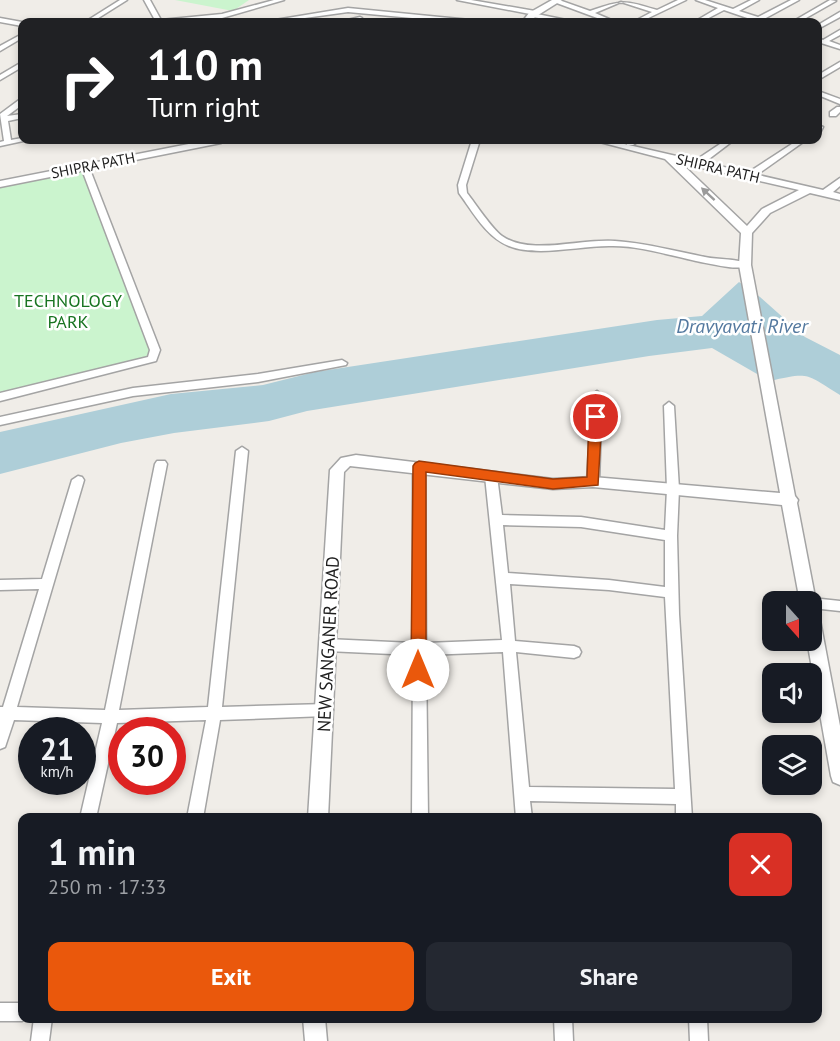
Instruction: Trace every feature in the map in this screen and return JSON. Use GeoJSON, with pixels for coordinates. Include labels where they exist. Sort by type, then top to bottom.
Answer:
{"type":"FeatureCollection","features":[{"type":"Feature","properties":{"kind":"street"},"geometry":{"type":"LineString","coordinates":[[95,18],[124,0]]}},
{"type":"Feature","properties":{"kind":"street"},"geometry":{"type":"LineString","coordinates":[[147,0],[156,18]]}},
{"type":"Feature","properties":{"kind":"street"},"geometry":{"type":"LineString","coordinates":[[201,18],[222,16],[281,0]]}},
{"type":"Feature","properties":{"kind":"street"},"geometry":{"type":"LineString","coordinates":[[346,0],[348,10]]}},
{"type":"Feature","properties":{"kind":"street"},"geometry":{"type":"LineString","coordinates":[[460,0],[554,18]]}},
{"type":"Feature","properties":{"kind":"street"},"geometry":{"type":"LineString","coordinates":[[498,6],[504,0]]}},
{"type":"Feature","properties":{"kind":"street"},"geometry":{"type":"LineString","coordinates":[[528,18],[541,0]]}},
{"type":"Feature","properties":{"kind":"street"},"geometry":{"type":"LineString","coordinates":[[522,18],[557,0],[602,18]]}},
{"type":"Feature","properties":{"kind":"street"},"geometry":{"type":"LineString","coordinates":[[590,14],[621,0],[657,12]]}},
{"type":"Feature","properties":{"kind":"street"},"geometry":{"type":"LineString","coordinates":[[644,18],[682,0]]}},
{"type":"Feature","properties":{"kind":"street"},"geometry":{"type":"LineString","coordinates":[[699,0],[713,2],[723,8],[752,18]]}},
{"type":"Feature","properties":{"kind":"street"},"geometry":{"type":"LineString","coordinates":[[734,11],[756,0]]}},
{"type":"Feature","properties":{"kind":"street"},"geometry":{"type":"LineString","coordinates":[[769,18],[796,0]]}},
{"type":"Feature","properties":{"kind":"street"},"geometry":{"type":"LineString","coordinates":[[803,18],[835,2]]}},
{"type":"Feature","properties":{"kind":"street"},"geometry":{"type":"LineString","coordinates":[[704,18],[723,8]]}},
{"type":"Feature","properties":{"kind":"street"},"geometry":{"type":"LineString","coordinates":[[295,18],[348,10],[388,12],[414,18]]}},
{"type":"Feature","properties":{"kind":"street"},"geometry":{"type":"LineString","coordinates":[[361,18],[367,11]]}},
{"type":"Feature","properties":{"kind":"street"},"geometry":{"type":"LineString","coordinates":[[384,18],[388,12]]}},
{"type":"Feature","properties":{"kind":"street"},"geometry":{"type":"LineString","coordinates":[[822,25],[840,14]]}},
{"type":"Feature","properties":{"kind":"street"},"geometry":{"type":"LineString","coordinates":[[0,20],[18,23]]}},
{"type":"Feature","properties":{"kind":"street"},"geometry":{"type":"LineString","coordinates":[[822,41],[840,33]]}},
{"type":"Feature","properties":{"kind":"street"},"geometry":{"type":"LineString","coordinates":[[0,49],[18,38]]}},
{"type":"Feature","properties":{"kind":"street"},"geometry":{"type":"LineString","coordinates":[[822,41],[840,47]]}},
{"type":"Feature","properties":{"kind":"street"},"geometry":{"type":"LineString","coordinates":[[822,75],[840,64]]}},
{"type":"Feature","properties":{"kind":"street"},"geometry":{"type":"LineString","coordinates":[[1,77],[18,66]]}},
{"type":"Feature","properties":{"kind":"street"},"geometry":{"type":"LineString","coordinates":[[822,95],[840,102]]}},
{"type":"Feature","properties":{"kind":"street"},"geometry":{"type":"LineString","coordinates":[[1,119],[18,105]]}},
{"type":"Feature","properties":{"kind":"street"},"geometry":{"type":"LineString","coordinates":[[1,119],[18,117]]}},
{"type":"Feature","properties":{"kind":"street"},"geometry":{"type":"LineString","coordinates":[[1,119],[4,143]]}},
{"type":"Feature","properties":{"kind":"street","name":"SHIPRA PATH"},"geometry":{"type":"LineString","coordinates":[[0,178],[172,144]]}},
{"type":"Feature","properties":{"kind":"street","name":"SHIPRA PATH"},"geometry":{"type":"LineString","coordinates":[[0,184],[201,144]]}},
{"type":"Feature","properties":{"kind":"street"},"geometry":{"type":"LineString","coordinates":[[475,144],[462,185],[463,194],[497,237],[514,245],[531,248],[611,243],[635,245],[745,269]]}},
{"type":"Feature","properties":{"kind":"street","name":"SHIPRA PATH"},"geometry":{"type":"LineString","coordinates":[[615,144],[810,189],[833,191]]}},
{"type":"Feature","properties":{"kind":"street","name":"SHIPRA PATH"},"geometry":{"type":"LineString","coordinates":[[644,144],[833,191],[840,198]]}},
{"type":"Feature","properties":{"kind":"street"},"geometry":{"type":"LineString","coordinates":[[702,160],[724,144]]}},
{"type":"Feature","properties":{"kind":"street"},"geometry":{"type":"LineString","coordinates":[[755,172],[796,144]]}},
{"type":"Feature","properties":{"kind":"street"},"geometry":{"type":"LineString","coordinates":[[668,156],[747,232]]}},
{"type":"Feature","properties":{"kind":"street"},"geometry":{"type":"LineString","coordinates":[[0,397],[152,359],[155,350],[85,167]]}},
{"type":"Feature","properties":{"kind":"street"},"geometry":{"type":"LineString","coordinates":[[833,191],[840,181]]}},
{"type":"Feature","properties":{"kind":"street"},"geometry":{"type":"LineString","coordinates":[[808,591],[745,269],[747,232],[766,211],[810,189]]}},
{"type":"Feature","properties":{"kind":"street"},"geometry":{"type":"LineString","coordinates":[[0,421],[133,392],[258,378],[342,363]]}},
{"type":"Feature","properties":{"kind":"street"},"geometry":{"type":"LineString","coordinates":[[593,482],[597,396]]}},
{"type":"Feature","properties":{"kind":"street"},"geometry":{"type":"LineString","coordinates":[[669,406],[674,489],[671,536],[672,593],[684,813]]}},
{"type":"Feature","properties":{"kind":"street"},"geometry":{"type":"LineString","coordinates":[[196,813],[214,714],[242,451]]}},
{"type":"Feature","properties":{"kind":"street","name":"NEW SANGANER ROAD"},"geometry":{"type":"LineString","coordinates":[[318,813],[326,710],[327,645],[337,470],[346,462],[356,460],[419,466]]}},
{"type":"Feature","properties":{"kind":"street"},"geometry":{"type":"LineString","coordinates":[[111,717],[161,464]]}},
{"type":"Feature","properties":{"kind":"street"},"geometry":{"type":"LineString","coordinates":[[420,813],[419,466],[553,484],[593,482],[790,500]]}},
{"type":"Feature","properties":{"kind":"street"},"geometry":{"type":"LineString","coordinates":[[491,476],[510,646],[524,813]]}},
{"type":"Feature","properties":{"kind":"street"},"geometry":{"type":"LineString","coordinates":[[0,742],[5,713],[78,480]]}},
{"type":"Feature","properties":{"kind":"street"},"geometry":{"type":"LineString","coordinates":[[496,520],[581,522],[671,536]]}},
{"type":"Feature","properties":{"kind":"street"},"geometry":{"type":"LineString","coordinates":[[503,578],[598,584],[672,593]]}},
{"type":"Feature","properties":{"kind":"street"},"geometry":{"type":"LineString","coordinates":[[0,585],[47,584]]}},
{"type":"Feature","properties":{"kind":"street"},"geometry":{"type":"LineString","coordinates":[[822,604],[840,606]]}},
{"type":"Feature","properties":{"kind":"street"},"geometry":{"type":"LineString","coordinates":[[327,645],[418,649],[510,646],[574,652]]}},
{"type":"Feature","properties":{"kind":"street"},"geometry":{"type":"LineString","coordinates":[[818,651],[840,776]]}},
{"type":"Feature","properties":{"kind":"street"},"geometry":{"type":"LineString","coordinates":[[5,713],[111,717],[326,710]]}},
{"type":"Feature","properties":{"kind":"street"},"geometry":{"type":"LineString","coordinates":[[89,813],[108,730]]}},
{"type":"Feature","properties":{"kind":"street"},"geometry":{"type":"LineString","coordinates":[[522,794],[683,798]]}},
{"type":"Feature","properties":{"kind":"street"},"geometry":{"type":"LineString","coordinates":[[0,1012],[18,1012]]}},
{"type":"Feature","properties":{"kind":"street"},"geometry":{"type":"LineString","coordinates":[[40,1041],[42,1023]]}},
{"type":"Feature","properties":{"kind":"street"},"geometry":{"type":"LineString","coordinates":[[314,1023],[316,1041]]}},
{"type":"Feature","properties":{"kind":"street"},"geometry":{"type":"LineString","coordinates":[[563,1023],[564,1041]]}},
{"type":"Feature","properties":{"kind":"street"},"geometry":{"type":"LineString","coordinates":[[698,1023],[699,1041]]}},
{"type":"Feature","properties":{"kind":"green space"},"geometry":{"type":"Polygon","coordinates":[[[175,0],[249,0],[233,11],[175,0]]]}},
{"type":"Feature","properties":{"kind":"green space","name":"TECHNOLOGY PARK"},"geometry":{"type":"Polygon","coordinates":[[[85,167],[155,350],[152,359],[0,397],[0,184],[85,167]]]}},
{"type":"Feature","properties":{"kind":"water","name":"Dravyavati River"},"geometry":{"type":"Polygon","coordinates":[[[739,282],[760,297],[805,337],[840,355],[840,395],[807,376],[792,376],[769,381],[712,348],[307,411],[269,421],[174,433],[121,443],[0,474],[0,432],[171,394],[263,385],[315,372],[657,320],[702,316],[739,282]]]}},
{"type":"Feature","properties":{"kind":"route"},"geometry":{"type":"LineString","coordinates":[[418,670],[419,466],[553,484],[593,482],[596,417]]}}]}
